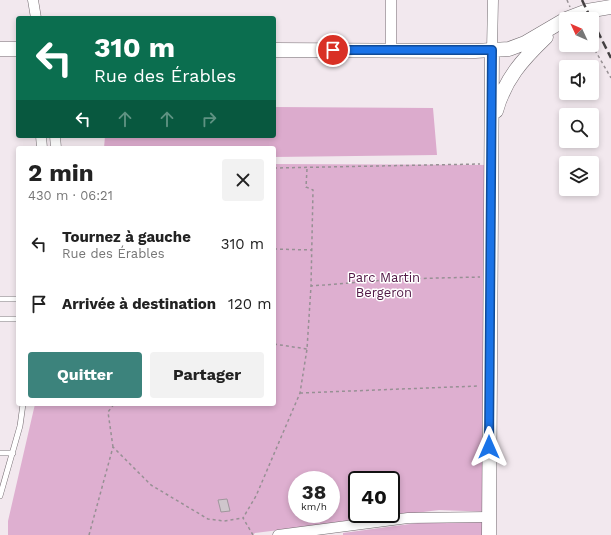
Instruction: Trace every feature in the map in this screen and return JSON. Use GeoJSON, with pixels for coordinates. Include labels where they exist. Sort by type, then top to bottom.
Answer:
{"type":"FeatureCollection","features":[{"type":"Feature","properties":{"kind":"street"},"geometry":{"type":"LineString","coordinates":[[33,0],[36,16]]}},
{"type":"Feature","properties":{"kind":"street"},"geometry":{"type":"LineString","coordinates":[[391,0],[391,51]]}},
{"type":"Feature","properties":{"kind":"street"},"geometry":{"type":"LineString","coordinates":[[489,535],[493,0]]}},
{"type":"Feature","properties":{"kind":"street"},"geometry":{"type":"LineString","coordinates":[[585,12],[610,5]]}},
{"type":"Feature","properties":{"kind":"street"},"geometry":{"type":"LineString","coordinates":[[276,50],[492,50],[512,48],[521,45],[559,23]]}},
{"type":"Feature","properties":{"kind":"street"},"geometry":{"type":"LineString","coordinates":[[492,127],[499,100],[512,74],[523,60],[559,26]]}},
{"type":"Feature","properties":{"kind":"street"},"geometry":{"type":"LineString","coordinates":[[0,49],[16,49]]}},
{"type":"Feature","properties":{"kind":"street"},"geometry":{"type":"LineString","coordinates":[[278,535],[408,518],[489,517]]}},
{"type":"Feature","properties":{"kind":"lane"},"geometry":{"type":"LineString","coordinates":[[0,299],[16,299]]}},
{"type":"Feature","properties":{"kind":"lane"},"geometry":{"type":"LineString","coordinates":[[0,319],[16,319]]}},
{"type":"Feature","properties":{"kind":"lane"},"geometry":{"type":"LineString","coordinates":[[0,496],[20,426],[23,406]]}},
{"type":"Feature","properties":{"kind":"lane"},"geometry":{"type":"LineString","coordinates":[[0,453],[13,452]]}},
{"type":"Feature","properties":{"kind":"path"},"geometry":{"type":"LineString","coordinates":[[596,52],[611,78]]}},
{"type":"Feature","properties":{"kind":"path"},"geometry":{"type":"LineString","coordinates":[[276,168],[306,169],[491,164]]}},
{"type":"Feature","properties":{"kind":"path"},"geometry":{"type":"LineString","coordinates":[[243,518],[256,496],[300,393],[307,349],[312,250],[313,190],[306,186],[306,169]]}},
{"type":"Feature","properties":{"kind":"path"},"geometry":{"type":"LineString","coordinates":[[276,249],[312,250]]}},
{"type":"Feature","properties":{"kind":"path"},"geometry":{"type":"LineString","coordinates":[[311,286],[399,279],[490,277]]}},
{"type":"Feature","properties":{"kind":"path"},"geometry":{"type":"LineString","coordinates":[[276,344],[307,349]]}},
{"type":"Feature","properties":{"kind":"path"},"geometry":{"type":"LineString","coordinates":[[300,393],[490,386]]}},
{"type":"Feature","properties":{"kind":"path"},"geometry":{"type":"LineString","coordinates":[[89,535],[112,447],[108,412],[112,406]]}},
{"type":"Feature","properties":{"kind":"path"},"geometry":{"type":"LineString","coordinates":[[112,447],[151,485],[208,519],[224,521],[243,518]]}},
{"type":"Feature","properties":{"kind":"path"},"geometry":{"type":"LineString","coordinates":[[243,518],[253,535]]}},
{"type":"Feature","properties":{"kind":"green space","name":"Parc Martin Bergeron"},"geometry":{"type":"Polygon","coordinates":[[[276,164],[496,165],[492,512],[439,510],[400,515],[400,471],[348,471],[348,521],[340,522],[340,471],[288,471],[288,523],[335,523],[255,533],[253,535],[8,535],[8,521],[35,406],[276,406],[276,164]]]}},
{"type":"Feature","properties":{"kind":"green space"},"geometry":{"type":"Polygon","coordinates":[[[440,520],[491,522],[490,535],[343,535],[343,533],[440,520]]]}},
{"type":"Feature","properties":{"kind":"shaded area"},"geometry":{"type":"Polygon","coordinates":[[[276,107],[433,108],[437,155],[276,157],[276,146],[104,146],[105,138],[276,138],[276,107]]]}},
{"type":"Feature","properties":{"kind":"building"},"geometry":{"type":"Polygon","coordinates":[[[227,499],[230,511],[221,512],[218,500],[227,499]]]}},
{"type":"Feature","properties":{"kind":"railway"},"geometry":{"type":"LineString","coordinates":[[582,0],[588,12]]}},
{"type":"Feature","properties":{"kind":"railway"},"geometry":{"type":"LineString","coordinates":[[599,34],[611,58]]}},
{"type":"Feature","properties":{"kind":"route"},"geometry":{"type":"LineString","coordinates":[[333,50],[492,50],[489,447]]}}]}
